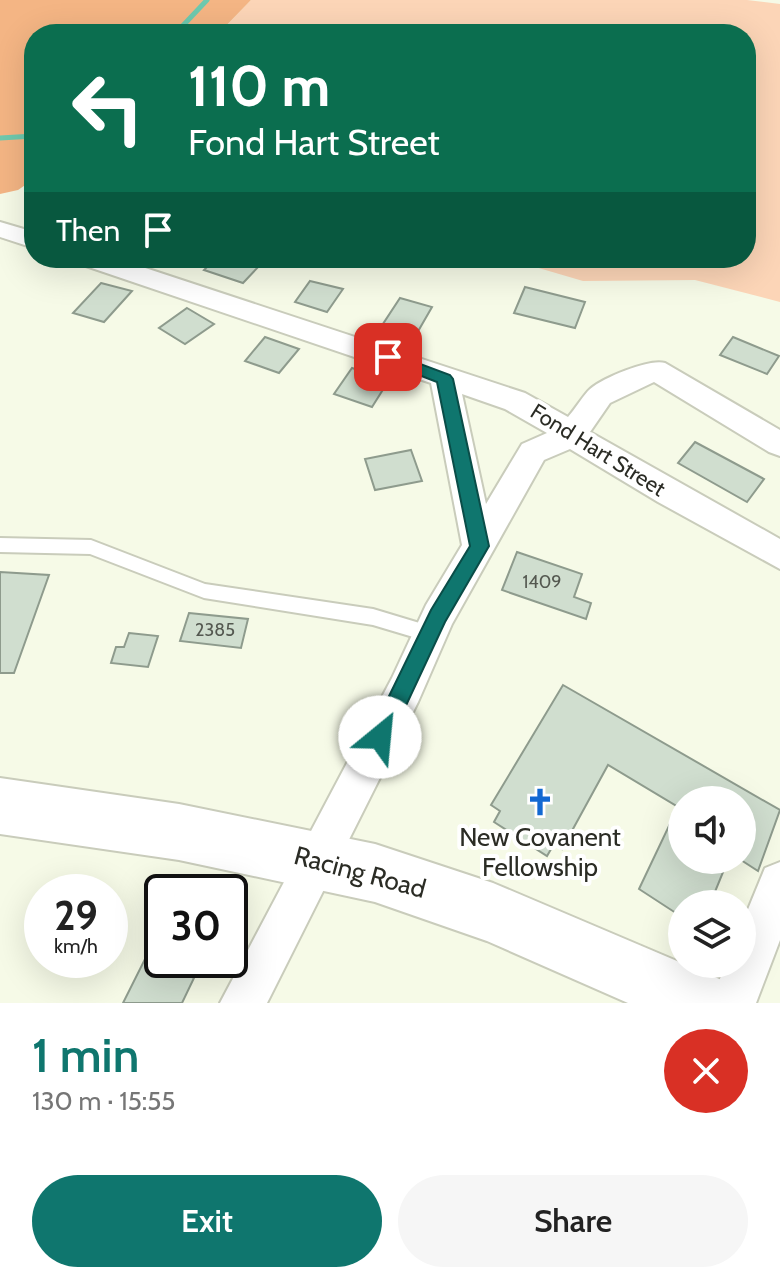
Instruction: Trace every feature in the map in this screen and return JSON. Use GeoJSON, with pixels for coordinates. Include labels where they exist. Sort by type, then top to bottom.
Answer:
{"type":"FeatureCollection","features":[{"type":"Feature","properties":{"kind":"street"},"geometry":{"type":"LineString","coordinates":[[0,229],[24,237]]}},
{"type":"Feature","properties":{"kind":"street","name":"Fond Hart Street"},"geometry":{"type":"LineString","coordinates":[[119,268],[515,401],[540,412],[692,508],[780,555]]}},
{"type":"Feature","properties":{"kind":"street"},"geometry":{"type":"LineString","coordinates":[[243,1003],[405,690],[430,634],[533,452],[572,435],[600,396],[655,370],[780,444]]}},
{"type":"Feature","properties":{"kind":"street"},"geometry":{"type":"LineString","coordinates":[[444,379],[479,546]]}},
{"type":"Feature","properties":{"kind":"street","name":"Racing Road"},"geometry":{"type":"LineString","coordinates":[[0,806],[179,832],[375,873],[463,902],[702,1003]]}},
{"type":"Feature","properties":{"kind":"street"},"geometry":{"type":"LineString","coordinates":[[733,1003],[780,883]]}},
{"type":"Feature","properties":{"kind":"lane"},"geometry":{"type":"LineString","coordinates":[[0,545],[91,547],[204,591],[373,617],[430,634]]}},
{"type":"Feature","properties":{"kind":"shaded area"},"geometry":{"type":"Polygon","coordinates":[[[0,0],[251,0],[228,24],[24,24],[24,186],[0,194],[0,0]]]}},
{"type":"Feature","properties":{"kind":"shaded area"},"geometry":{"type":"Polygon","coordinates":[[[251,0],[747,0],[780,4],[780,302],[695,280],[583,281],[539,268],[756,268],[756,24],[228,24],[251,0]]]}},
{"type":"Feature","properties":{"kind":"building"},"geometry":{"type":"Polygon","coordinates":[[[206,268],[257,268],[243,283],[204,270],[206,268]]]}},
{"type":"Feature","properties":{"kind":"building"},"geometry":{"type":"Polygon","coordinates":[[[310,281],[343,289],[327,312],[295,302],[310,281]]]}},
{"type":"Feature","properties":{"kind":"building"},"geometry":{"type":"Polygon","coordinates":[[[101,283],[132,291],[104,322],[73,313],[101,283]]]}},
{"type":"Feature","properties":{"kind":"building"},"geometry":{"type":"Polygon","coordinates":[[[525,287],[585,302],[575,328],[514,313],[525,287]]]}},
{"type":"Feature","properties":{"kind":"building"},"geometry":{"type":"Polygon","coordinates":[[[400,298],[432,307],[413,340],[379,330],[400,298]]]}},
{"type":"Feature","properties":{"kind":"building"},"geometry":{"type":"Polygon","coordinates":[[[187,308],[214,324],[185,344],[159,328],[187,308]]]}},
{"type":"Feature","properties":{"kind":"building"},"geometry":{"type":"Polygon","coordinates":[[[265,337],[299,349],[279,373],[245,361],[265,337]]]}},
{"type":"Feature","properties":{"kind":"building"},"geometry":{"type":"Polygon","coordinates":[[[733,337],[779,356],[767,374],[720,355],[733,337]]]}},
{"type":"Feature","properties":{"kind":"building"},"geometry":{"type":"Polygon","coordinates":[[[352,368],[389,380],[372,407],[334,394],[352,368]]]}},
{"type":"Feature","properties":{"kind":"building"},"geometry":{"type":"Polygon","coordinates":[[[695,442],[764,479],[747,502],[678,463],[695,442]]]}},
{"type":"Feature","properties":{"kind":"building"},"geometry":{"type":"Polygon","coordinates":[[[411,450],[422,481],[375,490],[365,459],[411,450]]]}},
{"type":"Feature","properties":{"kind":"building"},"geometry":{"type":"Polygon","coordinates":[[[517,552],[582,574],[574,597],[591,603],[586,619],[502,590],[517,552]]]}},
{"type":"Feature","properties":{"kind":"building"},"geometry":{"type":"Polygon","coordinates":[[[0,572],[49,575],[14,673],[0,673],[0,572]]]}},
{"type":"Feature","properties":{"kind":"building"},"geometry":{"type":"Polygon","coordinates":[[[189,613],[248,619],[241,648],[180,641],[189,613]]]}},
{"type":"Feature","properties":{"kind":"building"},"geometry":{"type":"Polygon","coordinates":[[[129,633],[158,636],[148,667],[111,663],[116,647],[124,647],[129,633]]]}},
{"type":"Feature","properties":{"kind":"building","name":"New Covanent Fellowship"},"geometry":{"type":"Polygon","coordinates":[[[563,685],[738,786],[668,786],[668,801],[608,765],[562,849],[554,844],[547,856],[494,822],[500,811],[491,805],[563,685]]]}},
{"type":"Feature","properties":{"kind":"building","name":"New Covanent Fellowship"},"geometry":{"type":"Polygon","coordinates":[[[756,796],[780,810],[756,870],[756,796]]]}},
{"type":"Feature","properties":{"kind":"building","name":"New Covanent Fellowship"},"geometry":{"type":"Polygon","coordinates":[[[668,828],[668,874],[722,874],[716,890],[668,890],[668,908],[639,889],[668,828]]]}},
{"type":"Feature","properties":{"kind":"building"},"geometry":{"type":"Polygon","coordinates":[[[144,961],[144,978],[194,978],[182,1003],[123,1003],[144,961]]]}},
{"type":"Feature","properties":{"kind":"waterway"},"geometry":{"type":"LineString","coordinates":[[184,24],[207,0]]}},
{"type":"Feature","properties":{"kind":"waterway"},"geometry":{"type":"LineString","coordinates":[[0,138],[24,137]]}},
{"type":"Feature","properties":{"kind":"place","name":"New Covanent Fellowship"},"geometry":{"type":"Point","coordinates":[540,802]}},
{"type":"Feature","properties":{"kind":"route"},"geometry":{"type":"LineString","coordinates":[[380,737],[438,616],[479,546],[444,379],[388,357]]}}]}
